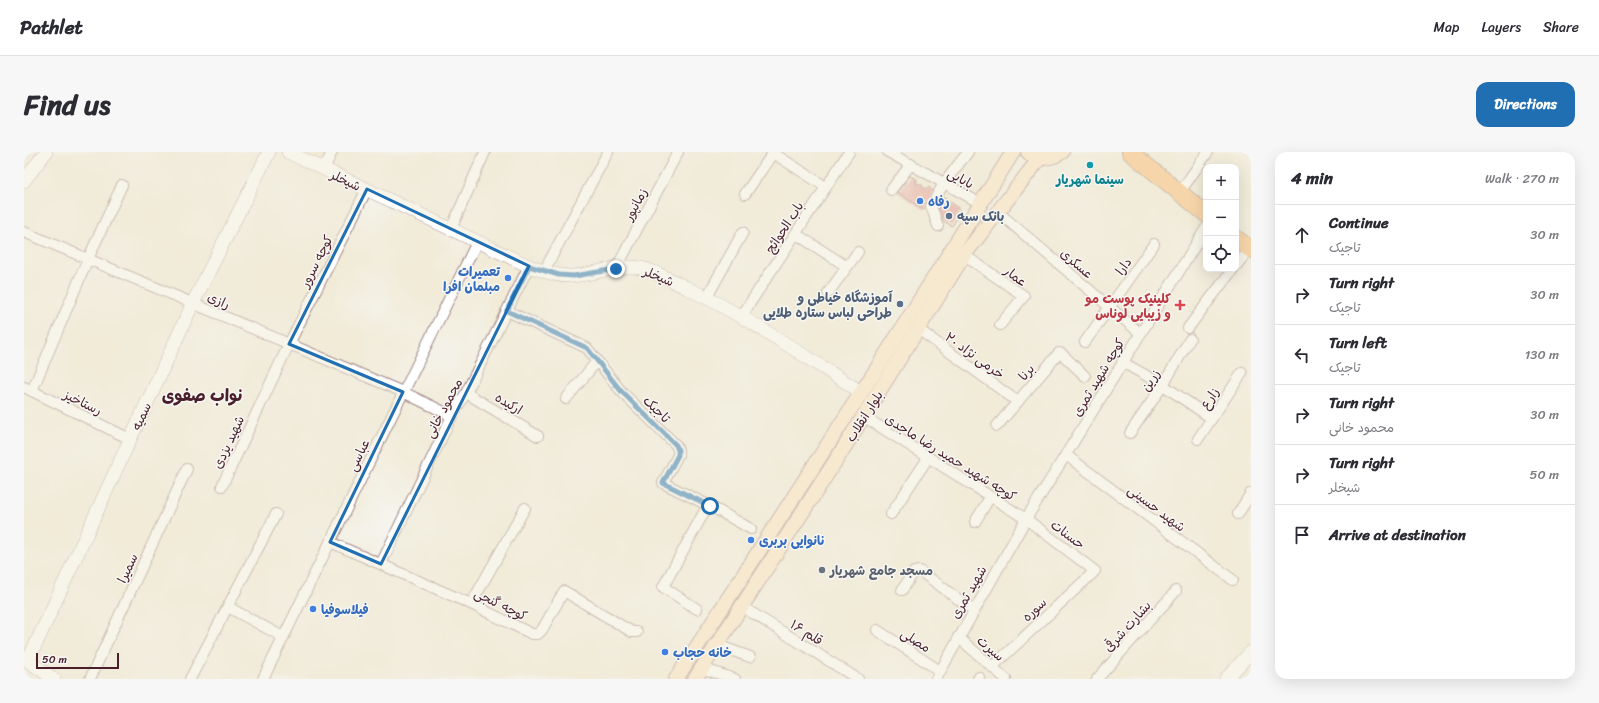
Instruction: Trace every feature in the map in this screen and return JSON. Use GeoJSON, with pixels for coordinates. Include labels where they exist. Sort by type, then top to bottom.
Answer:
{"type":"FeatureCollection","features":[{"type":"Feature","properties":{"kind":"main road","name":"بلوار انقلاب"},"geometry":{"type":"LineString","coordinates":[[676,679],[862,392],[1013,152]]}},
{"type":"Feature","properties":{"kind":"main road"},"geometry":{"type":"LineString","coordinates":[[1034,155],[1049,158],[1062,152]]}},
{"type":"Feature","properties":{"kind":"main road"},"geometry":{"type":"LineString","coordinates":[[1130,152],[1203,211]]}},
{"type":"Feature","properties":{"kind":"main road","name":"بلوار انقلاب"},"geometry":{"type":"LineString","coordinates":[[698,674],[798,519],[964,255],[998,212],[1034,155]]}},
{"type":"Feature","properties":{"kind":"main road"},"geometry":{"type":"LineString","coordinates":[[1239,240],[1250,249]]}},
{"type":"Feature","properties":{"kind":"main road"},"geometry":{"type":"LineString","coordinates":[[784,511],[798,519]]}},
{"type":"Feature","properties":{"kind":"street"},"geometry":{"type":"LineString","coordinates":[[24,181],[46,152]]}},
{"type":"Feature","properties":{"kind":"street","name":"سمیه"},"geometry":{"type":"LineString","coordinates":[[26,659],[193,303],[269,152]]}},
{"type":"Feature","properties":{"kind":"street","name":"شیخلر"},"geometry":{"type":"LineString","coordinates":[[288,152],[477,242],[529,266],[544,271],[559,275],[574,276],[616,269],[639,268],[659,275],[707,297],[741,316],[862,392]]}},
{"type":"Feature","properties":{"kind":"street"},"geometry":{"type":"LineString","coordinates":[[324,169],[332,152]]}},
{"type":"Feature","properties":{"kind":"street"},"geometry":{"type":"LineString","coordinates":[[451,229],[485,152]]}},
{"type":"Feature","properties":{"kind":"street"},"geometry":{"type":"LineString","coordinates":[[544,271],[608,152]]}},
{"type":"Feature","properties":{"kind":"street","name":"زمانپور"},"geometry":{"type":"LineString","coordinates":[[616,269],[678,152]]}},
{"type":"Feature","properties":{"kind":"street","name":"باب الحوائج"},"geometry":{"type":"LineString","coordinates":[[741,316],[849,152]]}},
{"type":"Feature","properties":{"kind":"street","name":"بابایی"},"geometry":{"type":"LineString","coordinates":[[888,152],[899,154],[911,164],[980,203]]}},
{"type":"Feature","properties":{"kind":"street"},"geometry":{"type":"LineString","coordinates":[[938,226],[931,206],[944,183],[968,152]]}},
{"type":"Feature","properties":{"kind":"street"},"geometry":{"type":"LineString","coordinates":[[1180,192],[1208,152]]}},
{"type":"Feature","properties":{"kind":"street"},"geometry":{"type":"LineString","coordinates":[[745,194],[773,153],[826,187]]}},
{"type":"Feature","properties":{"kind":"street"},"geometry":{"type":"LineString","coordinates":[[891,190],[911,164]]}},
{"type":"Feature","properties":{"kind":"street"},"geometry":{"type":"LineString","coordinates":[[28,389],[122,185]]}},
{"type":"Feature","properties":{"kind":"street","name":"کوچه سرور"},"geometry":{"type":"LineString","coordinates":[[289,344],[367,189]]}},
{"type":"Feature","properties":{"kind":"street","name":"عسکری"},"geometry":{"type":"LineString","coordinates":[[998,212],[1140,333]]}},
{"type":"Feature","properties":{"kind":"street","name":"رازی"},"geometry":{"type":"LineString","coordinates":[[24,232],[403,392],[452,416]]}},
{"type":"Feature","properties":{"kind":"street"},"geometry":{"type":"LineString","coordinates":[[707,297],[743,232]]}},
{"type":"Feature","properties":{"kind":"street","name":"کوچه شهید ثمری"},"geometry":{"type":"LineString","coordinates":[[1026,519],[1203,233]]}},
{"type":"Feature","properties":{"kind":"street"},"geometry":{"type":"LineString","coordinates":[[796,234],[846,266]]}},
{"type":"Feature","properties":{"kind":"street","name":"عباسی"},"geometry":{"type":"LineString","coordinates":[[263,679],[477,242]]}},
{"type":"Feature","properties":{"kind":"street","name":"دارا"},"geometry":{"type":"LineString","coordinates":[[1085,342],[1154,244]]}},
{"type":"Feature","properties":{"kind":"street"},"geometry":{"type":"LineString","coordinates":[[1239,262],[1250,249]]}},
{"type":"Feature","properties":{"kind":"street"},"geometry":{"type":"LineString","coordinates":[[828,293],[846,266],[858,252]]}},
{"type":"Feature","properties":{"kind":"street","name":"عمار"},"geometry":{"type":"LineString","coordinates":[[964,255],[1024,296],[1000,325]]}},
{"type":"Feature","properties":{"kind":"street","name":"محمود خانی"},"geometry":{"type":"LineString","coordinates":[[381,564],[452,416],[466,393],[529,266]]}},
{"type":"Feature","properties":{"kind":"street"},"geometry":{"type":"LineString","coordinates":[[1188,328],[1232,272]]}},
{"type":"Feature","properties":{"kind":"street","name":"تاجیک"},"geometry":{"type":"LineString","coordinates":[[507,311],[587,348],[621,391],[676,445],[678,455],[663,483],[708,505],[751,530]]}},
{"type":"Feature","properties":{"kind":"street","name":"خرمی نژاد ۲۰"},"geometry":{"type":"LineString","coordinates":[[918,329],[1018,402]]}},
{"type":"Feature","properties":{"kind":"street","name":"زرین"},"geometry":{"type":"LineString","coordinates":[[1130,433],[1163,385],[1190,339]]}},
{"type":"Feature","properties":{"kind":"street","name":"شهید یزدی"},"geometry":{"type":"LineString","coordinates":[[222,486],[289,344]]}},
{"type":"Feature","properties":{"kind":"street","name":"برنا"},"geometry":{"type":"LineString","coordinates":[[997,426],[1059,353],[1062,354],[1085,376]]}},
{"type":"Feature","properties":{"kind":"street"},"geometry":{"type":"LineString","coordinates":[[566,399],[597,361]]}},
{"type":"Feature","properties":{"kind":"street"},"geometry":{"type":"LineString","coordinates":[[1122,362],[1163,385],[1211,418]]}},
{"type":"Feature","properties":{"kind":"street","name":"زارع"},"geometry":{"type":"LineString","coordinates":[[1198,439],[1242,373]]}},
{"type":"Feature","properties":{"kind":"street","name":"رستاخیز"},"geometry":{"type":"LineString","coordinates":[[28,389],[130,440]]}},
{"type":"Feature","properties":{"kind":"street","name":"ارکیده"},"geometry":{"type":"LineString","coordinates":[[466,393],[538,436]]}},
{"type":"Feature","properties":{"kind":"street","name":"کوچه شهید حمید رضا ماجدی"},"geometry":{"type":"LineString","coordinates":[[863,416],[1026,519]]}},
{"type":"Feature","properties":{"kind":"street","name":"شهید حسینی"},"geometry":{"type":"LineString","coordinates":[[1066,456],[1233,580]]}},
{"type":"Feature","properties":{"kind":"street"},"geometry":{"type":"LineString","coordinates":[[891,514],[928,458]]}},
{"type":"Feature","properties":{"kind":"street","name":"سمیرا"},"geometry":{"type":"LineString","coordinates":[[90,679],[187,469]]}},
{"type":"Feature","properties":{"kind":"street"},"geometry":{"type":"LineString","coordinates":[[1238,514],[1251,494]]}},
{"type":"Feature","properties":{"kind":"street"},"geometry":{"type":"LineString","coordinates":[[975,522],[990,497]]}},
{"type":"Feature","properties":{"kind":"street"},"geometry":{"type":"LineString","coordinates":[[697,609],[663,588],[708,505]]}},
{"type":"Feature","properties":{"kind":"street"},"geometry":{"type":"LineString","coordinates":[[471,604],[525,508]]}},
{"type":"Feature","properties":{"kind":"street"},"geometry":{"type":"LineString","coordinates":[[190,679],[276,514]]}},
{"type":"Feature","properties":{"kind":"street","name":"حسنات"},"geometry":{"type":"LineString","coordinates":[[1026,519],[1094,571]]}},
{"type":"Feature","properties":{"kind":"street","name":"شهید ثمری"},"geometry":{"type":"LineString","coordinates":[[938,675],[973,610],[1026,519]]}},
{"type":"Feature","properties":{"kind":"street","name":"کوچه گنجی"},"geometry":{"type":"LineString","coordinates":[[330,542],[471,604],[532,634],[538,634],[542,630],[564,591],[632,632],[637,632]]}},
{"type":"Feature","properties":{"kind":"street"},"geometry":{"type":"LineString","coordinates":[[902,590],[914,572],[920,571],[973,610]]}},
{"type":"Feature","properties":{"kind":"street","name":"سوره"},"geometry":{"type":"LineString","coordinates":[[992,667],[1094,571]]}},
{"type":"Feature","properties":{"kind":"street","name":"بشارت شرقی"},"geometry":{"type":"LineString","coordinates":[[1097,679],[1176,591]]}},
{"type":"Feature","properties":{"kind":"street","name":"قلم ۱۶"},"geometry":{"type":"LineString","coordinates":[[741,606],[858,679]]}},
{"type":"Feature","properties":{"kind":"street"},"geometry":{"type":"LineString","coordinates":[[228,608],[283,637]]}},
{"type":"Feature","properties":{"kind":"street","name":"مصلی"},"geometry":{"type":"LineString","coordinates":[[878,630],[938,675]]}},
{"type":"Feature","properties":{"kind":"street","name":"سیرت"},"geometry":{"type":"LineString","coordinates":[[958,637],[1006,679]]}},
{"type":"Feature","properties":{"kind":"street"},"geometry":{"type":"LineString","coordinates":[[717,645],[750,657]]}},
{"type":"Feature","properties":{"kind":"street"},"geometry":{"type":"LineString","coordinates":[[1226,679],[1251,652]]}},
{"type":"Feature","properties":{"kind":"street"},"geometry":{"type":"LineString","coordinates":[[26,659],[54,679]]}},
{"type":"Feature","properties":{"kind":"street"},"geometry":{"type":"LineString","coordinates":[[698,674],[735,679]]}},
{"type":"Feature","properties":{"kind":"highlighted area"},"geometry":{"type":"Polygon","coordinates":[[[367,189],[529,266],[381,564],[330,542],[403,392],[289,344],[367,189]]]}},
{"type":"Feature","properties":{"kind":"building","name":"رفاه"},"geometry":{"type":"Polygon","coordinates":[[[910,176],[916,179],[916,184],[921,184],[924,189],[929,187],[934,192],[924,210],[897,192],[910,176]]]}},
{"type":"Feature","properties":{"kind":"building","name":"بانک سپه"},"geometry":{"type":"Polygon","coordinates":[[[945,197],[961,211],[952,226],[943,221],[937,209],[945,197]]]}},
{"type":"Feature","properties":{"kind":"place","name":"سینما شهریار"},"geometry":{"type":"Point","coordinates":[1090,165]}},
{"type":"Feature","properties":{"kind":"place","name":"رفاه"},"geometry":{"type":"Point","coordinates":[920,201]}},
{"type":"Feature","properties":{"kind":"place","name":"بانک سپه"},"geometry":{"type":"Point","coordinates":[949,216]}},
{"type":"Feature","properties":{"kind":"place","name":"تعمیرات مبلمان افرا"},"geometry":{"type":"Point","coordinates":[508,278]}},
{"type":"Feature","properties":{"kind":"place","name":"آموزشگاه خیاطی و طراحی لباس ستاره طلایی"},"geometry":{"type":"Point","coordinates":[900,304]}},
{"type":"Feature","properties":{"kind":"place","name":"کلینیک پوست مو و زیبایی لوناس"},"geometry":{"type":"Point","coordinates":[1180,305]}},
{"type":"Feature","properties":{"kind":"place","name":"نانوایی بربری"},"geometry":{"type":"Point","coordinates":[751,540]}},
{"type":"Feature","properties":{"kind":"place","name":"مسجد جامع شهریار"},"geometry":{"type":"Point","coordinates":[822,570]}},
{"type":"Feature","properties":{"kind":"place","name":"فیلاسوفیا"},"geometry":{"type":"Point","coordinates":[313,609]}},
{"type":"Feature","properties":{"kind":"place","name":"خانه حجاب"},"geometry":{"type":"Point","coordinates":[665,652]}},
{"type":"Feature","properties":{"kind":"district","name":"نواب صفوی"},"geometry":{"type":"Point","coordinates":[202,395]}},
{"type":"Feature","properties":{"kind":"route"},"geometry":{"type":"LineString","coordinates":[[616,269],[574,276],[559,275],[529,266],[507,311],[587,348],[621,391],[676,445],[678,455],[663,483],[710,506]]}}]}
